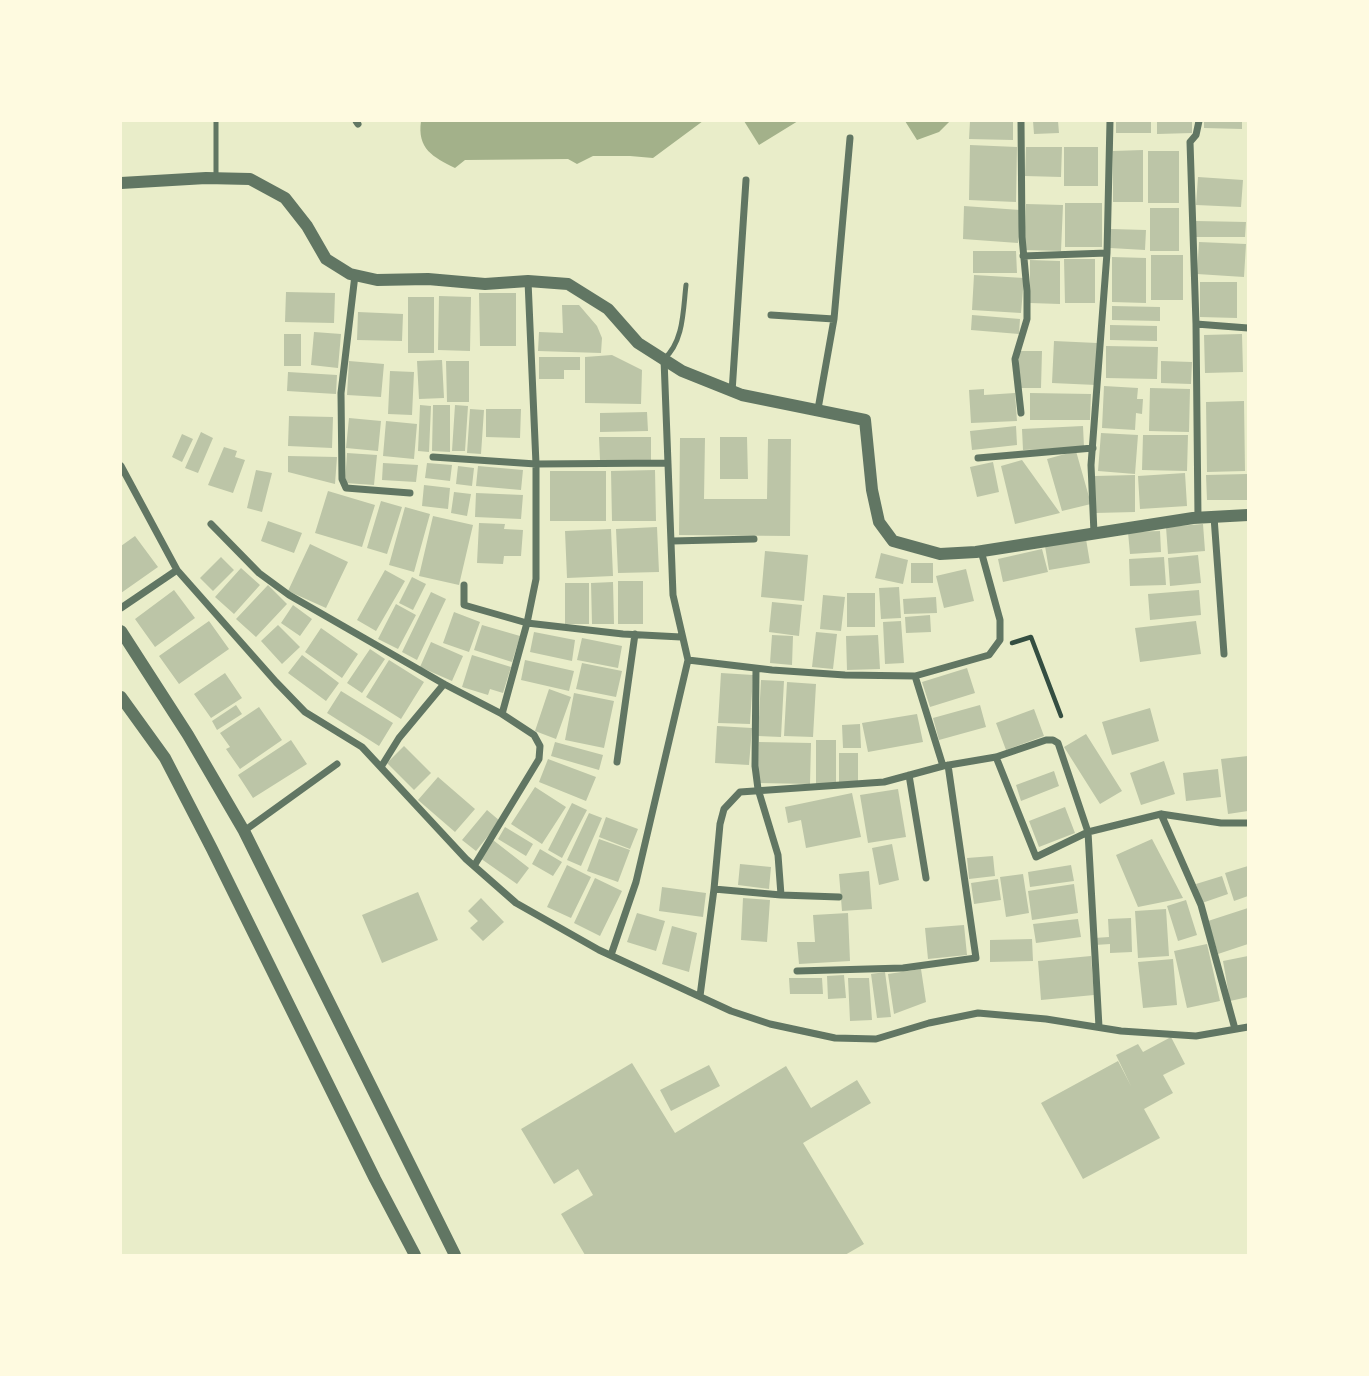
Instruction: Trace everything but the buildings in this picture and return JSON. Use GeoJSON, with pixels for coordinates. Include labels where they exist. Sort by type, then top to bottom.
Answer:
{"type":"FeatureCollection","features":[{"type":"Feature","properties":{"kind":"street"},"geometry":{"type":"LineString","coordinates":[[1021,121],[1027,320],[1014,359],[1021,413]]}},
{"type":"Feature","properties":{"kind":"street"},"geometry":{"type":"LineString","coordinates":[[1094,533],[1091,479],[1107,253],[1110,121]]}},
{"type":"Feature","properties":{"kind":"street"},"geometry":{"type":"LineString","coordinates":[[1198,518],[1196,324],[1190,142],[1196,135],[1199,121]]}},
{"type":"Feature","properties":{"kind":"street"},"geometry":{"type":"LineString","coordinates":[[818,409],[834,320],[850,138]]}},
{"type":"Feature","properties":{"kind":"street"},"geometry":{"type":"LineString","coordinates":[[121,183],[250,178],[285,198],[307,226],[326,259],[355,275],[377,280],[428,279],[485,284],[528,281],[568,284],[607,309],[638,342],[682,371],[732,392],[865,419],[872,490],[879,523],[893,541],[940,554],[981,551],[1198,518],[1248,515]]}},
{"type":"Feature","properties":{"kind":"street"},"geometry":{"type":"LineString","coordinates":[[732,392],[746,180]]}},
{"type":"Feature","properties":{"kind":"street"},"geometry":{"type":"LineString","coordinates":[[1023,256],[1107,253]]}},
{"type":"Feature","properties":{"kind":"street"},"geometry":{"type":"LineString","coordinates":[[355,275],[341,393],[342,479],[346,488],[410,493]]}},
{"type":"Feature","properties":{"kind":"street"},"geometry":{"type":"LineString","coordinates":[[502,714],[536,579],[536,464],[528,281]]}},
{"type":"Feature","properties":{"kind":"street"},"geometry":{"type":"LineString","coordinates":[[771,315],[834,320]]}},
{"type":"Feature","properties":{"kind":"street"},"geometry":{"type":"LineString","coordinates":[[1196,324],[1248,328]]}},
{"type":"Feature","properties":{"kind":"street"},"geometry":{"type":"LineString","coordinates":[[611,955],[636,882],[688,660],[673,595],[664,359]]}},
{"type":"Feature","properties":{"kind":"street"},"geometry":{"type":"LineString","coordinates":[[978,458],[1093,448]]}},
{"type":"Feature","properties":{"kind":"street"},"geometry":{"type":"LineString","coordinates":[[433,457],[536,464],[668,463]]}},
{"type":"Feature","properties":{"kind":"street"},"geometry":{"type":"LineString","coordinates":[[121,466],[177,570],[305,712],[362,747],[474,866],[516,903],[611,955],[730,1011],[769,1024],[835,1038],[876,1039],[929,1023],[978,1013],[1046,1019],[1121,1031],[1196,1036],[1248,1027]]}},
{"type":"Feature","properties":{"kind":"street"},"geometry":{"type":"LineString","coordinates":[[1213,517],[1224,654]]}},
{"type":"Feature","properties":{"kind":"street"},"geometry":{"type":"LineString","coordinates":[[211,524],[259,573],[289,595],[502,714],[534,735],[540,746],[539,759],[474,866]]}},
{"type":"Feature","properties":{"kind":"street"},"geometry":{"type":"LineString","coordinates":[[672,541],[754,539]]}},
{"type":"Feature","properties":{"kind":"street"},"geometry":{"type":"LineString","coordinates":[[688,660],[756,669],[915,676],[989,655],[1000,640],[1000,620],[981,551]]}},
{"type":"Feature","properties":{"kind":"street"},"geometry":{"type":"LineString","coordinates":[[121,608],[177,570]]}},
{"type":"Feature","properties":{"kind":"street"},"geometry":{"type":"LineString","coordinates":[[464,585],[464,605],[527,623],[681,637]]}},
{"type":"Feature","properties":{"kind":"street"},"geometry":{"type":"LineString","coordinates":[[121,631],[188,735],[244,831],[455,1255]]}},
{"type":"Feature","properties":{"kind":"street"},"geometry":{"type":"LineString","coordinates":[[617,762],[635,634]]}},
{"type":"Feature","properties":{"kind":"street"},"geometry":{"type":"LineString","coordinates":[[756,669],[755,766],[758,789],[778,855],[781,895]]}},
{"type":"Feature","properties":{"kind":"street"},"geometry":{"type":"LineString","coordinates":[[797,971],[903,968],[976,958],[945,765],[915,676]]}},
{"type":"Feature","properties":{"kind":"street"},"geometry":{"type":"LineString","coordinates":[[380,767],[399,738],[444,684]]}},
{"type":"Feature","properties":{"kind":"street"},"geometry":{"type":"LineString","coordinates":[[121,697],[164,758],[183,792],[415,1255]]}},
{"type":"Feature","properties":{"kind":"street"},"geometry":{"type":"LineString","coordinates":[[701,996],[720,824],[724,809],[740,792],[884,782],[945,765],[996,758],[1046,740],[1053,740],[1058,743],[1088,832],[1099,1027]]}},
{"type":"Feature","properties":{"kind":"street"},"geometry":{"type":"LineString","coordinates":[[996,758],[1036,857],[1088,832],[1161,814],[1222,822],[1248,822]]}},
{"type":"Feature","properties":{"kind":"street"},"geometry":{"type":"LineString","coordinates":[[244,831],[337,764]]}},
{"type":"Feature","properties":{"kind":"street"},"geometry":{"type":"LineString","coordinates":[[909,775],[926,878]]}},
{"type":"Feature","properties":{"kind":"street"},"geometry":{"type":"LineString","coordinates":[[1161,814],[1201,905],[1235,1029]]}},
{"type":"Feature","properties":{"kind":"street"},"geometry":{"type":"LineString","coordinates":[[714,889],[839,897]]}},
{"type":"Feature","properties":{"kind":"lane"},"geometry":{"type":"LineString","coordinates":[[216,121],[216,178]]}},
{"type":"Feature","properties":{"kind":"lane"},"geometry":{"type":"LineString","coordinates":[[664,359],[673,351],[681,325],[686,285]]}},
{"type":"Feature","properties":{"kind":"path"},"geometry":{"type":"LineString","coordinates":[[1000,640],[1009,644],[1031,637],[1061,716]]}},
{"type":"Feature","properties":{"kind":"shaded area"},"geometry":{"type":"Polygon","coordinates":[[[421,121],[703,121],[653,158],[593,156],[577,164],[568,159],[465,160],[455,168],[428,151],[420,131],[421,121]]]}},
{"type":"Feature","properties":{"kind":"shaded area"},"geometry":{"type":"Polygon","coordinates":[[[744,121],[798,121],[759,145],[744,121]]]}},
{"type":"Feature","properties":{"kind":"shaded area"},"geometry":{"type":"Polygon","coordinates":[[[905,121],[950,121],[939,132],[917,140],[905,121]]]}}]}
